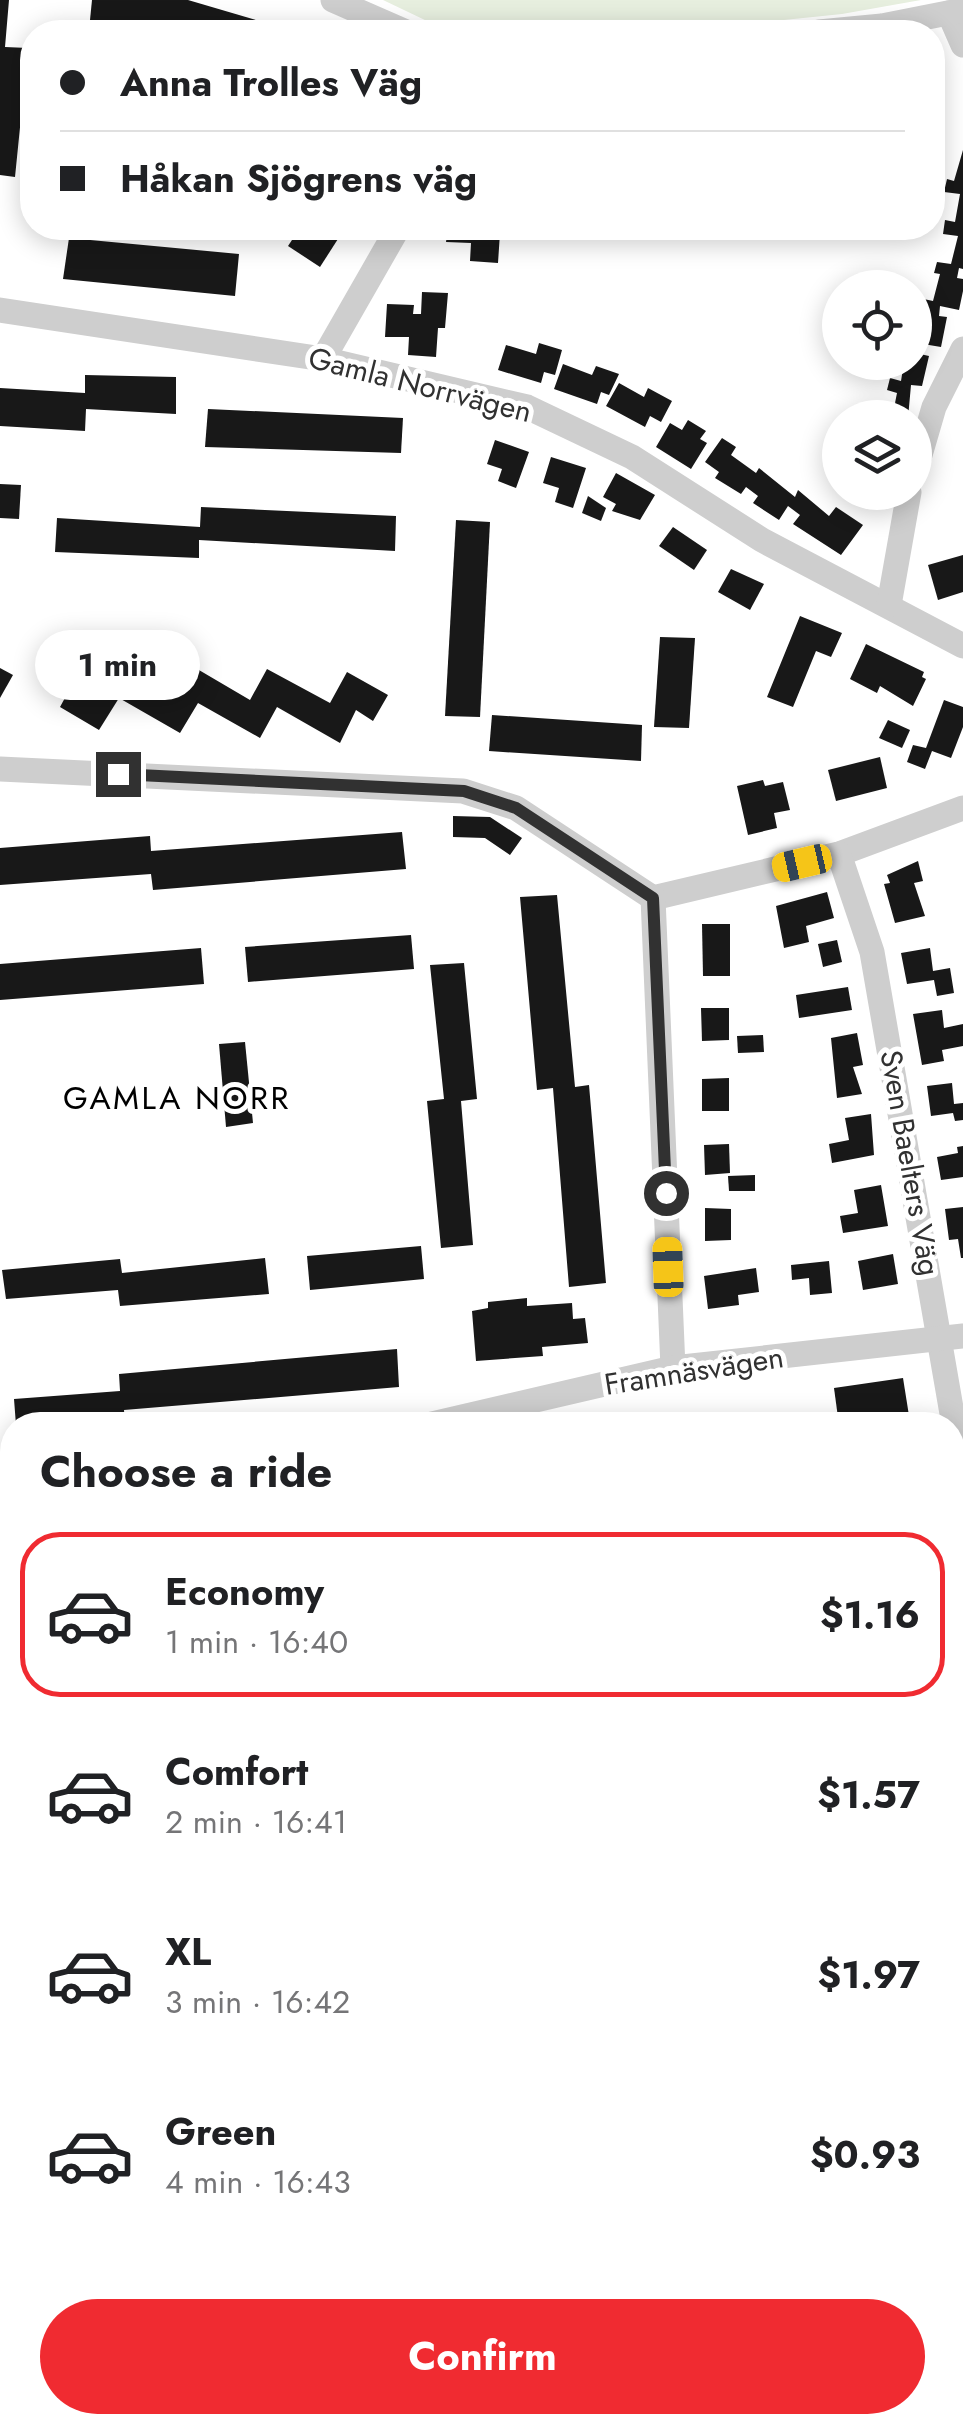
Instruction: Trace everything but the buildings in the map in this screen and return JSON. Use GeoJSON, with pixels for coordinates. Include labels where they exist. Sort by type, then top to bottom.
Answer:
{"type":"FeatureCollection","features":[{"type":"Feature","properties":{"kind":"street"},"geometry":{"type":"LineString","coordinates":[[333,0],[379,20]]}},
{"type":"Feature","properties":{"kind":"street"},"geometry":{"type":"LineString","coordinates":[[912,20],[956,11],[963,45]]}},
{"type":"Feature","properties":{"kind":"street"},"geometry":{"type":"LineString","coordinates":[[323,359],[391,240]]}},
{"type":"Feature","properties":{"kind":"street","name":"Gamla Norrvägen"},"geometry":{"type":"LineString","coordinates":[[0,310],[323,359],[527,407],[632,457],[762,540],[963,646]]}},
{"type":"Feature","properties":{"kind":"street"},"geometry":{"type":"LineString","coordinates":[[932,413],[963,349]]}},
{"type":"Feature","properties":{"kind":"street"},"geometry":{"type":"LineString","coordinates":[[889,605],[906,510]]}},
{"type":"Feature","properties":{"kind":"street"},"geometry":{"type":"LineString","coordinates":[[0,769],[464,791],[516,808],[653,898],[840,854],[963,808]]}},
{"type":"Feature","properties":{"kind":"street","name":"Sven Baelters Väg"},"geometry":{"type":"LineString","coordinates":[[840,854],[872,952],[952,1336],[958,1412]]}},
{"type":"Feature","properties":{"kind":"street"},"geometry":{"type":"LineString","coordinates":[[653,898],[673,1368]]}},
{"type":"Feature","properties":{"kind":"street","name":"Framnäsvägen"},"geometry":{"type":"LineString","coordinates":[[484,1412],[673,1368],[952,1336]]}},
{"type":"Feature","properties":{"kind":"green space"},"geometry":{"type":"Polygon","coordinates":[[[383,0],[921,0],[784,20],[425,20],[383,0]]]}},
{"type":"Feature","properties":{"kind":"district","name":"GAMLA NORR"},"geometry":{"type":"Point","coordinates":[177,1098]}},
{"type":"Feature","properties":{"kind":"route"},"geometry":{"type":"LineString","coordinates":[[118,774],[464,791],[516,808],[653,898],[666,1193]]}}]}
